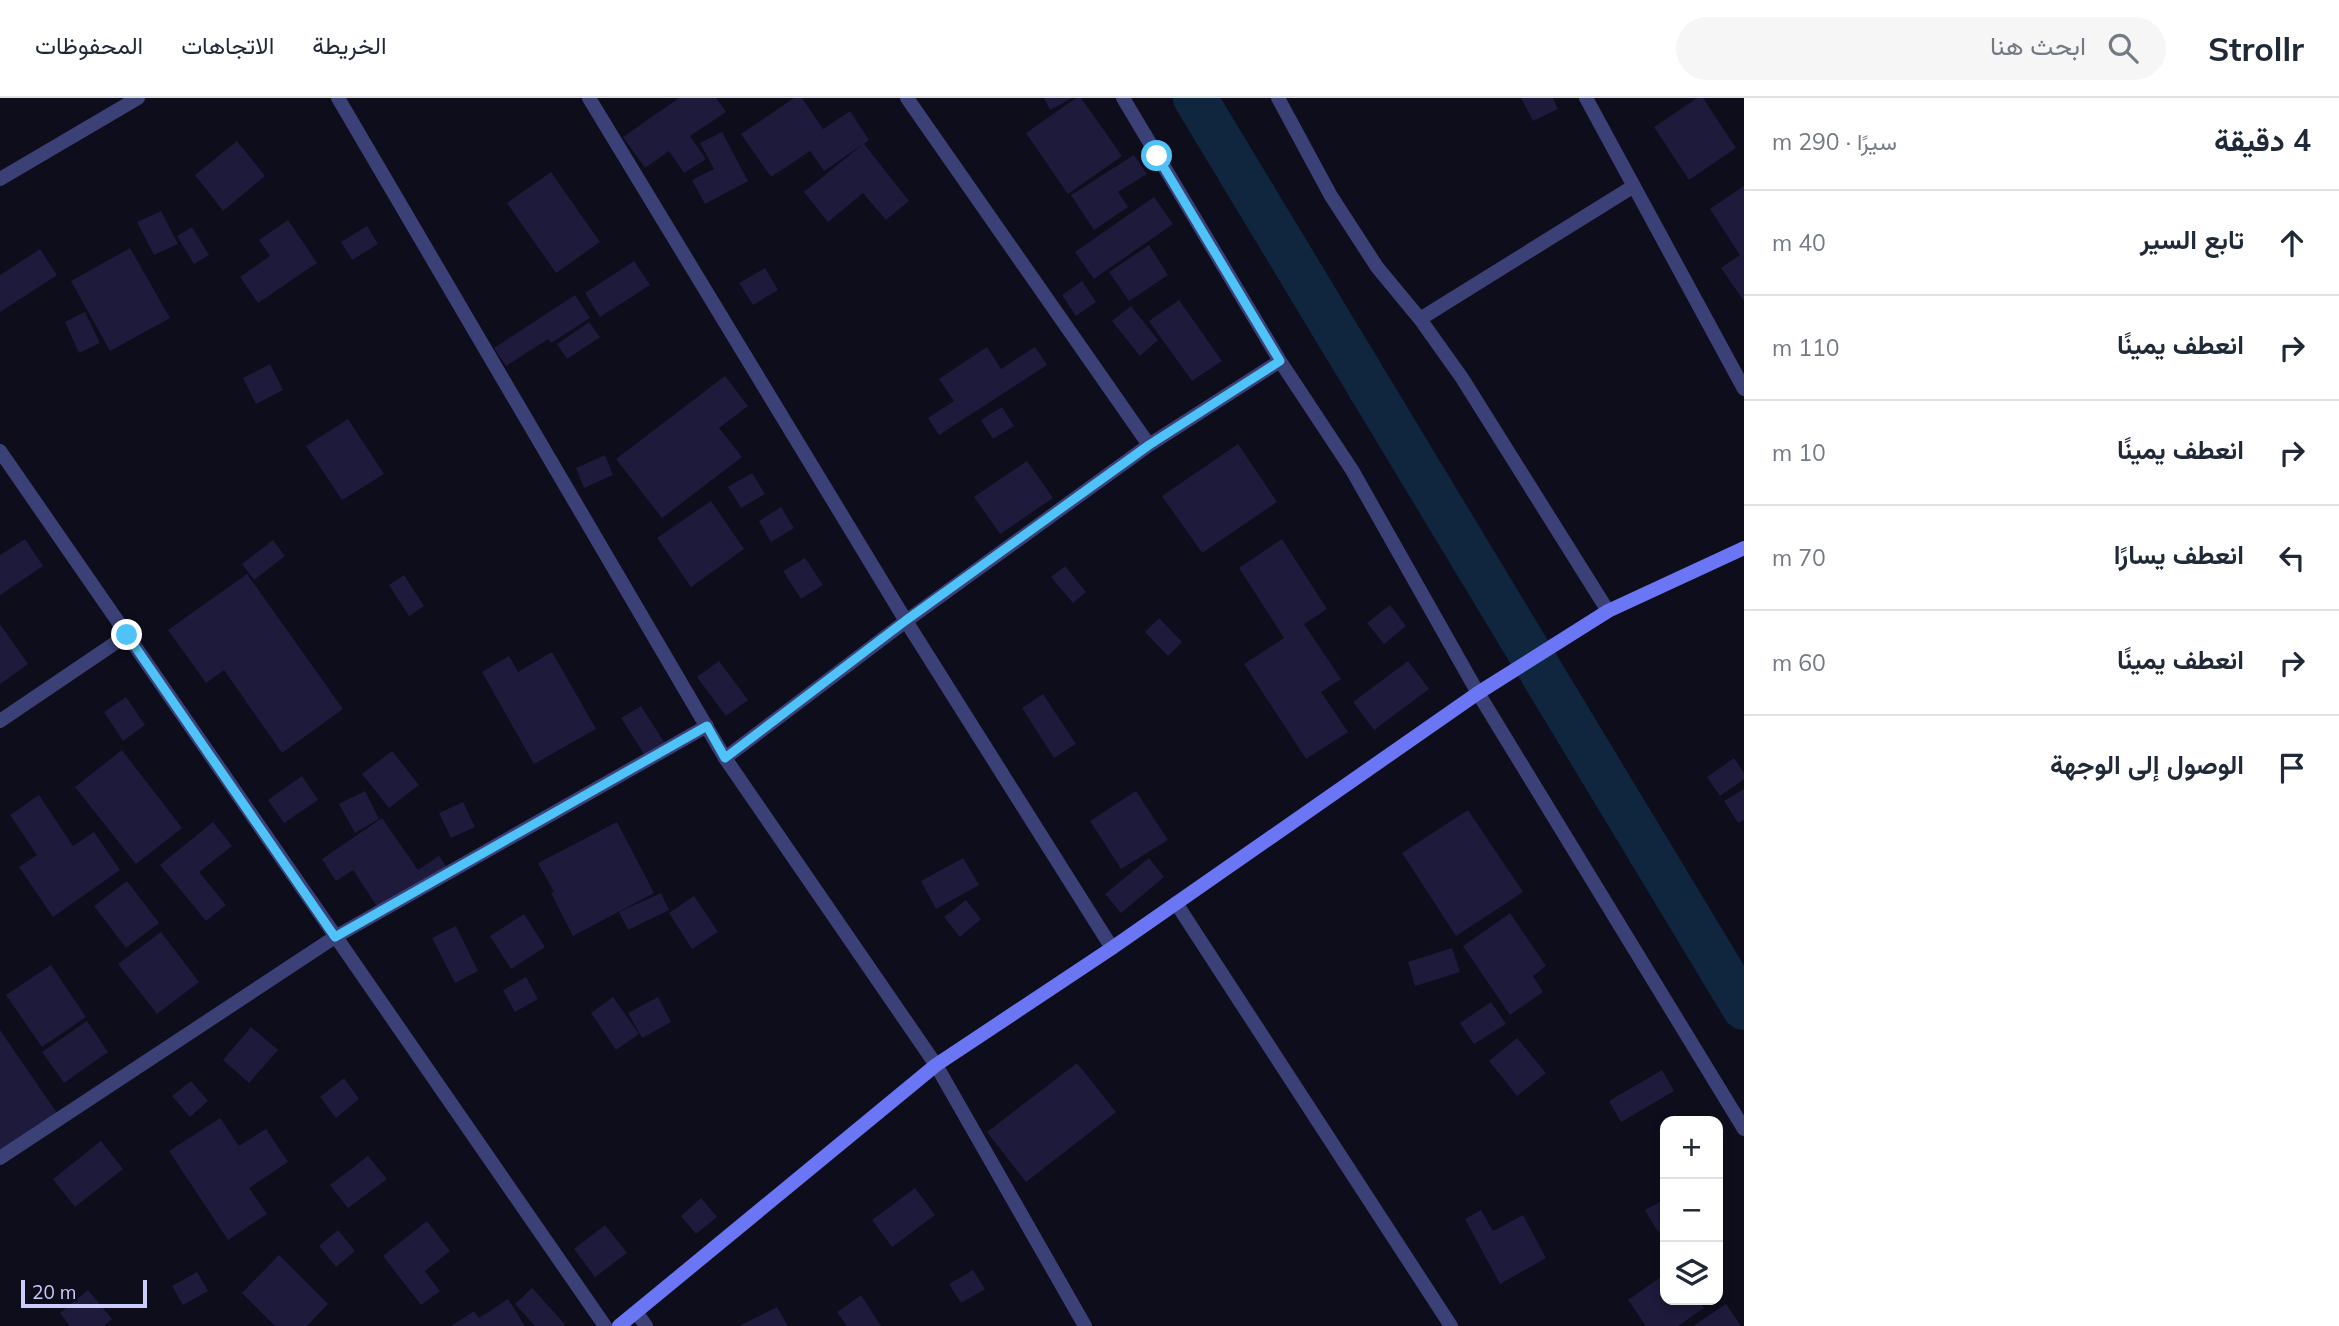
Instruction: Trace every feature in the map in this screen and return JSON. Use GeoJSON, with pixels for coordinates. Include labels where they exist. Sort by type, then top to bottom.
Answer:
{"type":"FeatureCollection","features":[{"type":"Feature","properties":{"kind":"street"},"geometry":{"type":"LineString","coordinates":[[0,179],[138,98]]}},
{"type":"Feature","properties":{"kind":"street"},"geometry":{"type":"LineString","coordinates":[[338,98],[725,758],[936,1065],[1085,1326]]}},
{"type":"Feature","properties":{"kind":"street"},"geometry":{"type":"LineString","coordinates":[[589,98],[905,621],[1112,948]]}},
{"type":"Feature","properties":{"kind":"street"},"geometry":{"type":"LineString","coordinates":[[907,98],[1149,445]]}},
{"type":"Feature","properties":{"kind":"street"},"geometry":{"type":"LineString","coordinates":[[1122,98],[1280,361],[1352,470],[1478,693],[1744,1129]]}},
{"type":"Feature","properties":{"kind":"street"},"geometry":{"type":"LineString","coordinates":[[1278,98],[1331,196],[1377,267],[1420,319],[1462,378],[1608,611]]}},
{"type":"Feature","properties":{"kind":"street"},"geometry":{"type":"LineString","coordinates":[[1586,98],[1744,389]]}},
{"type":"Feature","properties":{"kind":"street"},"geometry":{"type":"LineString","coordinates":[[1420,319],[1634,186]]}},
{"type":"Feature","properties":{"kind":"street"},"geometry":{"type":"LineString","coordinates":[[725,758],[905,621],[1149,445],[1280,361]]}},
{"type":"Feature","properties":{"kind":"street"},"geometry":{"type":"LineString","coordinates":[[0,451],[605,1326]]}},
{"type":"Feature","properties":{"kind":"street"},"geometry":{"type":"LineString","coordinates":[[619,1326],[936,1065],[1112,948],[1478,693],[1608,611],[1744,548]]}},
{"type":"Feature","properties":{"kind":"street"},"geometry":{"type":"LineString","coordinates":[[0,721],[127,635]]}},
{"type":"Feature","properties":{"kind":"street"},"geometry":{"type":"LineString","coordinates":[[0,1158],[335,937],[707,726]]}},
{"type":"Feature","properties":{"kind":"street"},"geometry":{"type":"LineString","coordinates":[[1176,903],[1451,1326]]}},
{"type":"Feature","properties":{"kind":"street"},"geometry":{"type":"LineString","coordinates":[[637,1313],[646,1326]]}},
{"type":"Feature","properties":{"kind":"building"},"geometry":{"type":"Polygon","coordinates":[[[679,98],[716,98],[726,112],[690,136],[706,159],[684,173],[669,151],[645,168],[623,137],[679,98]]]}},
{"type":"Feature","properties":{"kind":"building"},"geometry":{"type":"Polygon","coordinates":[[[794,98],[802,98],[823,129],[850,111],[869,140],[864,144],[909,201],[886,220],[863,193],[828,222],[804,192],[862,145],[824,171],[810,151],[771,177],[741,134],[794,98]]]}},
{"type":"Feature","properties":{"kind":"building"},"geometry":{"type":"Polygon","coordinates":[[[1044,98],[1072,98],[1050,110],[1044,98]]]}},
{"type":"Feature","properties":{"kind":"building"},"geometry":{"type":"Polygon","coordinates":[[[1076,98],[1081,98],[1122,156],[1068,194],[1026,133],[1076,98]]]}},
{"type":"Feature","properties":{"kind":"building"},"geometry":{"type":"Polygon","coordinates":[[[1521,98],[1553,98],[1558,109],[1533,121],[1521,98]]]}},
{"type":"Feature","properties":{"kind":"building"},"geometry":{"type":"Polygon","coordinates":[[[1697,98],[1703,98],[1736,148],[1689,180],[1654,127],[1697,98]]]}},
{"type":"Feature","properties":{"kind":"building"},"geometry":{"type":"Polygon","coordinates":[[[722,132],[748,181],[705,204],[692,180],[714,169],[700,143],[722,132]]]}},
{"type":"Feature","properties":{"kind":"building"},"geometry":{"type":"Polygon","coordinates":[[[237,141],[265,176],[223,211],[195,175],[237,141]]]}},
{"type":"Feature","properties":{"kind":"building"},"geometry":{"type":"Polygon","coordinates":[[[1134,155],[1147,174],[1118,192],[1128,207],[1094,230],[1071,195],[1134,155]]]}},
{"type":"Feature","properties":{"kind":"building"},"geometry":{"type":"Polygon","coordinates":[[[551,172],[600,242],[556,273],[507,203],[551,172]]]}},
{"type":"Feature","properties":{"kind":"building"},"geometry":{"type":"Polygon","coordinates":[[[1744,186],[1744,301],[1721,268],[1740,255],[1710,209],[1744,186]]]}},
{"type":"Feature","properties":{"kind":"building"},"geometry":{"type":"Polygon","coordinates":[[[1154,197],[1173,224],[1094,279],[1075,252],[1154,197]]]}},
{"type":"Feature","properties":{"kind":"building"},"geometry":{"type":"Polygon","coordinates":[[[161,211],[178,244],[154,255],[137,222],[161,211]]]}},
{"type":"Feature","properties":{"kind":"building"},"geometry":{"type":"Polygon","coordinates":[[[288,220],[317,263],[258,303],[240,277],[270,256],[259,240],[288,220]]]}},
{"type":"Feature","properties":{"kind":"building"},"geometry":{"type":"Polygon","coordinates":[[[367,226],[378,244],[352,260],[341,242],[367,226]]]}},
{"type":"Feature","properties":{"kind":"building"},"geometry":{"type":"Polygon","coordinates":[[[192,227],[209,255],[194,264],[177,236],[192,227]]]}},
{"type":"Feature","properties":{"kind":"building"},"geometry":{"type":"Polygon","coordinates":[[[1149,245],[1168,275],[1129,301],[1109,272],[1149,245]]]}},
{"type":"Feature","properties":{"kind":"building"},"geometry":{"type":"Polygon","coordinates":[[[130,248],[170,318],[110,351],[71,281],[130,248]]]}},
{"type":"Feature","properties":{"kind":"building"},"geometry":{"type":"Polygon","coordinates":[[[40,249],[57,275],[0,312],[0,275],[40,249]]]}},
{"type":"Feature","properties":{"kind":"building"},"geometry":{"type":"Polygon","coordinates":[[[634,261],[650,285],[600,317],[585,293],[634,261]]]}},
{"type":"Feature","properties":{"kind":"building"},"geometry":{"type":"Polygon","coordinates":[[[765,268],[778,290],[753,305],[739,283],[765,268]]]}},
{"type":"Feature","properties":{"kind":"building"},"geometry":{"type":"Polygon","coordinates":[[[1082,281],[1096,302],[1076,316],[1062,295],[1082,281]]]}},
{"type":"Feature","properties":{"kind":"building"},"geometry":{"type":"Polygon","coordinates":[[[575,295],[590,318],[551,343],[548,339],[506,366],[494,348],[575,295]]]}},
{"type":"Feature","properties":{"kind":"building"},"geometry":{"type":"Polygon","coordinates":[[[1179,300],[1222,361],[1192,381],[1149,321],[1179,300]]]}},
{"type":"Feature","properties":{"kind":"building"},"geometry":{"type":"Polygon","coordinates":[[[1131,306],[1158,340],[1140,356],[1112,321],[1131,306]]]}},
{"type":"Feature","properties":{"kind":"building"},"geometry":{"type":"Polygon","coordinates":[[[85,312],[100,343],[79,353],[65,322],[85,312]]]}},
{"type":"Feature","properties":{"kind":"building"},"geometry":{"type":"Polygon","coordinates":[[[589,322],[600,337],[567,359],[557,344],[589,322]]]}},
{"type":"Feature","properties":{"kind":"building"},"geometry":{"type":"Polygon","coordinates":[[[987,347],[1001,369],[1035,347],[1047,365],[939,435],[928,418],[954,401],[939,379],[987,347]]]}},
{"type":"Feature","properties":{"kind":"building"},"geometry":{"type":"Polygon","coordinates":[[[270,364],[283,390],[256,404],[243,378],[270,364]]]}},
{"type":"Feature","properties":{"kind":"building"},"geometry":{"type":"Polygon","coordinates":[[[725,376],[748,406],[719,428],[742,457],[662,518],[616,459],[725,376]]]}},
{"type":"Feature","properties":{"kind":"building"},"geometry":{"type":"Polygon","coordinates":[[[1002,407],[1014,426],[993,439],[981,420],[1002,407]]]}},
{"type":"Feature","properties":{"kind":"building"},"geometry":{"type":"Polygon","coordinates":[[[348,419],[384,474],[342,500],[306,446],[348,419]]]}},
{"type":"Feature","properties":{"kind":"building"},"geometry":{"type":"Polygon","coordinates":[[[1238,444],[1277,502],[1202,553],[1162,496],[1238,444]]]}},
{"type":"Feature","properties":{"kind":"building"},"geometry":{"type":"Polygon","coordinates":[[[605,455],[613,475],[584,488],[576,468],[605,455]]]}},
{"type":"Feature","properties":{"kind":"building"},"geometry":{"type":"Polygon","coordinates":[[[1027,461],[1053,498],[1000,534],[974,497],[1027,461]]]}},
{"type":"Feature","properties":{"kind":"building"},"geometry":{"type":"Polygon","coordinates":[[[752,473],[765,494],[741,508],[728,487],[752,473]]]}},
{"type":"Feature","properties":{"kind":"building"},"geometry":{"type":"Polygon","coordinates":[[[711,501],[744,549],[691,587],[657,538],[711,501]]]}},
{"type":"Feature","properties":{"kind":"building"},"geometry":{"type":"Polygon","coordinates":[[[781,507],[794,528],[771,542],[759,521],[781,507]]]}},
{"type":"Feature","properties":{"kind":"building"},"geometry":{"type":"Polygon","coordinates":[[[25,539],[43,566],[0,595],[0,555],[25,539]]]}},
{"type":"Feature","properties":{"kind":"building"},"geometry":{"type":"Polygon","coordinates":[[[1282,539],[1327,609],[1304,624],[1341,679],[1321,692],[1348,732],[1306,759],[1244,664],[1284,638],[1239,568],[1282,539]]]}},
{"type":"Feature","properties":{"kind":"building"},"geometry":{"type":"Polygon","coordinates":[[[273,540],[285,556],[254,580],[242,564],[273,540]]]}},
{"type":"Feature","properties":{"kind":"building"},"geometry":{"type":"Polygon","coordinates":[[[805,558],[823,585],[801,599],[783,571],[805,558]]]}},
{"type":"Feature","properties":{"kind":"building"},"geometry":{"type":"Polygon","coordinates":[[[1065,566],[1086,592],[1073,603],[1051,577],[1065,566]]]}},
{"type":"Feature","properties":{"kind":"building"},"geometry":{"type":"Polygon","coordinates":[[[247,574],[343,709],[282,753],[224,670],[206,683],[168,630],[247,574]]]}},
{"type":"Feature","properties":{"kind":"building"},"geometry":{"type":"Polygon","coordinates":[[[404,575],[424,606],[409,616],[389,585],[404,575]]]}},
{"type":"Feature","properties":{"kind":"building"},"geometry":{"type":"Polygon","coordinates":[[[1390,605],[1406,626],[1384,644],[1367,623],[1390,605]]]}},
{"type":"Feature","properties":{"kind":"building"},"geometry":{"type":"Polygon","coordinates":[[[1159,618],[1182,642],[1168,656],[1145,632],[1159,618]]]}},
{"type":"Feature","properties":{"kind":"building"},"geometry":{"type":"Polygon","coordinates":[[[0,624],[28,664],[0,684],[0,624]]]}},
{"type":"Feature","properties":{"kind":"building"},"geometry":{"type":"Polygon","coordinates":[[[552,652],[596,729],[534,764],[482,672],[509,656],[518,672],[552,652]]]}},
{"type":"Feature","properties":{"kind":"building"},"geometry":{"type":"Polygon","coordinates":[[[719,661],[748,700],[726,716],[697,677],[719,661]]]}},
{"type":"Feature","properties":{"kind":"building"},"geometry":{"type":"Polygon","coordinates":[[[1408,661],[1429,689],[1374,730],[1353,702],[1408,661]]]}},
{"type":"Feature","properties":{"kind":"building"},"geometry":{"type":"Polygon","coordinates":[[[1043,694],[1076,744],[1054,758],[1022,708],[1043,694]]]}},
{"type":"Feature","properties":{"kind":"building"},"geometry":{"type":"Polygon","coordinates":[[[126,697],[145,725],[123,741],[104,712],[126,697]]]}},
{"type":"Feature","properties":{"kind":"building"},"geometry":{"type":"Polygon","coordinates":[[[641,706],[664,742],[644,754],[621,718],[641,706]]]}},
{"type":"Feature","properties":{"kind":"building"},"geometry":{"type":"Polygon","coordinates":[[[122,750],[182,828],[136,864],[75,787],[122,750]]]}},
{"type":"Feature","properties":{"kind":"building"},"geometry":{"type":"Polygon","coordinates":[[[392,751],[419,785],[389,808],[362,774],[392,751]]]}},
{"type":"Feature","properties":{"kind":"building"},"geometry":{"type":"Polygon","coordinates":[[[1734,758],[1744,773],[1744,779],[1720,796],[1707,777],[1734,758]]]}},
{"type":"Feature","properties":{"kind":"building"},"geometry":{"type":"Polygon","coordinates":[[[302,776],[318,800],[284,823],[268,800],[302,776]]]}},
{"type":"Feature","properties":{"kind":"building"},"geometry":{"type":"Polygon","coordinates":[[[1744,789],[1744,820],[1738,823],[1724,801],[1744,789]]]}},
{"type":"Feature","properties":{"kind":"building"},"geometry":{"type":"Polygon","coordinates":[[[365,791],[379,819],[355,833],[339,804],[365,791]]]}},
{"type":"Feature","properties":{"kind":"building"},"geometry":{"type":"Polygon","coordinates":[[[1136,791],[1168,840],[1121,869],[1090,821],[1136,791]]]}},
{"type":"Feature","properties":{"kind":"building"},"geometry":{"type":"Polygon","coordinates":[[[39,795],[73,846],[94,832],[120,870],[53,917],[19,867],[37,855],[10,815],[39,795]]]}},
{"type":"Feature","properties":{"kind":"building"},"geometry":{"type":"Polygon","coordinates":[[[463,802],[475,827],[451,838],[439,813],[463,802]]]}},
{"type":"Feature","properties":{"kind":"building"},"geometry":{"type":"Polygon","coordinates":[[[1468,810],[1523,892],[1456,936],[1402,853],[1468,810]]]}},
{"type":"Feature","properties":{"kind":"building"},"geometry":{"type":"Polygon","coordinates":[[[382,818],[418,870],[439,856],[448,869],[382,914],[353,870],[336,881],[322,859],[382,818]]]}},
{"type":"Feature","properties":{"kind":"building"},"geometry":{"type":"Polygon","coordinates":[[[213,822],[232,846],[199,872],[226,905],[206,921],[160,865],[213,822]]]}},
{"type":"Feature","properties":{"kind":"building"},"geometry":{"type":"Polygon","coordinates":[[[617,822],[654,893],[573,936],[538,863],[617,822]]]}},
{"type":"Feature","properties":{"kind":"building"},"geometry":{"type":"Polygon","coordinates":[[[963,858],[979,885],[936,909],[921,881],[963,858]]]}},
{"type":"Feature","properties":{"kind":"building"},"geometry":{"type":"Polygon","coordinates":[[[1149,858],[1164,877],[1121,913],[1105,894],[1149,858]]]}},
{"type":"Feature","properties":{"kind":"building"},"geometry":{"type":"Polygon","coordinates":[[[127,881],[159,923],[126,948],[94,906],[127,881]]]}},
{"type":"Feature","properties":{"kind":"building"},"geometry":{"type":"Polygon","coordinates":[[[661,893],[669,910],[628,930],[619,912],[661,893]]]}},
{"type":"Feature","properties":{"kind":"building"},"geometry":{"type":"Polygon","coordinates":[[[694,896],[718,932],[692,949],[669,913],[694,896]]]}},
{"type":"Feature","properties":{"kind":"building"},"geometry":{"type":"Polygon","coordinates":[[[966,900],[981,919],[960,937],[944,917],[966,900]]]}},
{"type":"Feature","properties":{"kind":"building"},"geometry":{"type":"Polygon","coordinates":[[[1510,913],[1546,966],[1533,976],[1543,992],[1510,1015],[1463,946],[1510,913]]]}},
{"type":"Feature","properties":{"kind":"building"},"geometry":{"type":"Polygon","coordinates":[[[524,914],[545,947],[511,969],[490,936],[524,914]]]}},
{"type":"Feature","properties":{"kind":"building"},"geometry":{"type":"Polygon","coordinates":[[[456,926],[478,971],[455,983],[432,938],[456,926]]]}},
{"type":"Feature","properties":{"kind":"building"},"geometry":{"type":"Polygon","coordinates":[[[161,932],[199,982],[157,1014],[118,964],[161,932]]]}},
{"type":"Feature","properties":{"kind":"building"},"geometry":{"type":"Polygon","coordinates":[[[1452,948],[1460,972],[1415,986],[1408,962],[1452,948]]]}},
{"type":"Feature","properties":{"kind":"building"},"geometry":{"type":"Polygon","coordinates":[[[51,965],[86,1017],[42,1047],[6,995],[51,965]]]}},
{"type":"Feature","properties":{"kind":"building"},"geometry":{"type":"Polygon","coordinates":[[[526,977],[538,999],[515,1012],[503,990],[526,977]]]}},
{"type":"Feature","properties":{"kind":"building"},"geometry":{"type":"Polygon","coordinates":[[[613,997],[639,1034],[616,1050],[591,1013],[613,997]]]}},
{"type":"Feature","properties":{"kind":"building"},"geometry":{"type":"Polygon","coordinates":[[[658,997],[671,1022],[642,1038],[628,1013],[658,997]]]}},
{"type":"Feature","properties":{"kind":"building"},"geometry":{"type":"Polygon","coordinates":[[[1491,1002],[1506,1024],[1474,1044],[1460,1023],[1491,1002]]]}},
{"type":"Feature","properties":{"kind":"building"},"geometry":{"type":"Polygon","coordinates":[[[87,1021],[108,1052],[64,1083],[42,1052],[87,1021]]]}},
{"type":"Feature","properties":{"kind":"building"},"geometry":{"type":"Polygon","coordinates":[[[251,1027],[278,1050],[249,1083],[223,1060],[251,1027]]]}},
{"type":"Feature","properties":{"kind":"building"},"geometry":{"type":"Polygon","coordinates":[[[0,1030],[57,1113],[0,1151],[0,1030]]]}},
{"type":"Feature","properties":{"kind":"building"},"geometry":{"type":"Polygon","coordinates":[[[1517,1038],[1546,1073],[1517,1096],[1489,1061],[1517,1038]]]}},
{"type":"Feature","properties":{"kind":"building"},"geometry":{"type":"Polygon","coordinates":[[[1077,1063],[1116,1112],[1026,1182],[987,1132],[1077,1063]]]}},
{"type":"Feature","properties":{"kind":"building"},"geometry":{"type":"Polygon","coordinates":[[[1662,1070],[1674,1091],[1621,1122],[1609,1101],[1662,1070]]]}},
{"type":"Feature","properties":{"kind":"building"},"geometry":{"type":"Polygon","coordinates":[[[344,1078],[359,1099],[336,1118],[320,1097],[344,1078]]]}},
{"type":"Feature","properties":{"kind":"building"},"geometry":{"type":"Polygon","coordinates":[[[191,1081],[208,1101],[190,1117],[172,1096],[191,1081]]]}},
{"type":"Feature","properties":{"kind":"building"},"geometry":{"type":"Polygon","coordinates":[[[220,1118],[239,1146],[266,1129],[288,1162],[249,1188],[267,1214],[228,1240],[169,1151],[220,1118]]]}},
{"type":"Feature","properties":{"kind":"building"},"geometry":{"type":"Polygon","coordinates":[[[101,1141],[123,1169],[75,1207],[53,1179],[101,1141]]]}},
{"type":"Feature","properties":{"kind":"building"},"geometry":{"type":"Polygon","coordinates":[[[368,1156],[387,1179],[348,1208],[330,1185],[368,1156]]]}},
{"type":"Feature","properties":{"kind":"building"},"geometry":{"type":"Polygon","coordinates":[[[915,1188],[935,1215],[892,1247],[872,1220],[915,1188]]]}},
{"type":"Feature","properties":{"kind":"building"},"geometry":{"type":"Polygon","coordinates":[[[701,1198],[717,1217],[696,1234],[681,1216],[701,1198]]]}},
{"type":"Feature","properties":{"kind":"building"},"geometry":{"type":"Polygon","coordinates":[[[1660,1202],[1660,1231],[1658,1232],[1645,1210],[1660,1202]]]}},
{"type":"Feature","properties":{"kind":"building"},"geometry":{"type":"Polygon","coordinates":[[[1481,1210],[1493,1231],[1523,1215],[1546,1258],[1500,1284],[1465,1219],[1481,1210]]]}},
{"type":"Feature","properties":{"kind":"building"},"geometry":{"type":"Polygon","coordinates":[[[427,1221],[450,1251],[425,1271],[440,1291],[421,1305],[383,1256],[427,1221]]]}},
{"type":"Feature","properties":{"kind":"building"},"geometry":{"type":"Polygon","coordinates":[[[605,1225],[627,1253],[595,1277],[574,1249],[605,1225]]]}},
{"type":"Feature","properties":{"kind":"building"},"geometry":{"type":"Polygon","coordinates":[[[338,1230],[355,1251],[336,1267],[319,1246],[338,1230]]]}},
{"type":"Feature","properties":{"kind":"building"},"geometry":{"type":"Polygon","coordinates":[[[279,1255],[328,1304],[307,1326],[275,1326],[242,1293],[279,1255]]]}},
{"type":"Feature","properties":{"kind":"building"},"geometry":{"type":"Polygon","coordinates":[[[973,1270],[985,1289],[961,1303],[949,1284],[973,1270]]]}},
{"type":"Feature","properties":{"kind":"building"},"geometry":{"type":"Polygon","coordinates":[[[197,1272],[208,1291],[183,1305],[172,1286],[197,1272]]]}},
{"type":"Feature","properties":{"kind":"building"},"geometry":{"type":"Polygon","coordinates":[[[1660,1278],[1660,1305],[1702,1305],[1704,1308],[1678,1326],[1646,1326],[1628,1300],[1660,1278]]]}},
{"type":"Feature","properties":{"kind":"building"},"geometry":{"type":"Polygon","coordinates":[[[532,1288],[565,1324],[563,1326],[535,1326],[515,1304],[532,1288]]]}},
{"type":"Feature","properties":{"kind":"building"},"geometry":{"type":"Polygon","coordinates":[[[88,1290],[112,1319],[104,1326],[70,1326],[60,1313],[88,1290]]]}},
{"type":"Feature","properties":{"kind":"building"},"geometry":{"type":"Polygon","coordinates":[[[861,1295],[881,1326],[847,1326],[837,1312],[861,1295]]]}},
{"type":"Feature","properties":{"kind":"building"},"geometry":{"type":"Polygon","coordinates":[[[508,1299],[525,1326],[451,1326],[474,1311],[479,1318],[508,1299]]]}},
{"type":"Feature","properties":{"kind":"building"},"geometry":{"type":"Polygon","coordinates":[[[1726,1304],[1741,1326],[1693,1326],[1726,1304]]]}},
{"type":"Feature","properties":{"kind":"building"},"geometry":{"type":"Polygon","coordinates":[[[777,1307],[788,1326],[739,1326],[777,1307]]]}},
{"type":"Feature","properties":{"kind":"waterway"},"geometry":{"type":"LineString","coordinates":[[1195,98],[1744,1008]]}},
{"type":"Feature","properties":{"kind":"route"},"geometry":{"type":"LineString","coordinates":[[127,635],[335,937],[707,726],[725,758],[905,621],[1149,445],[1280,361],[1157,156]]}}]}
